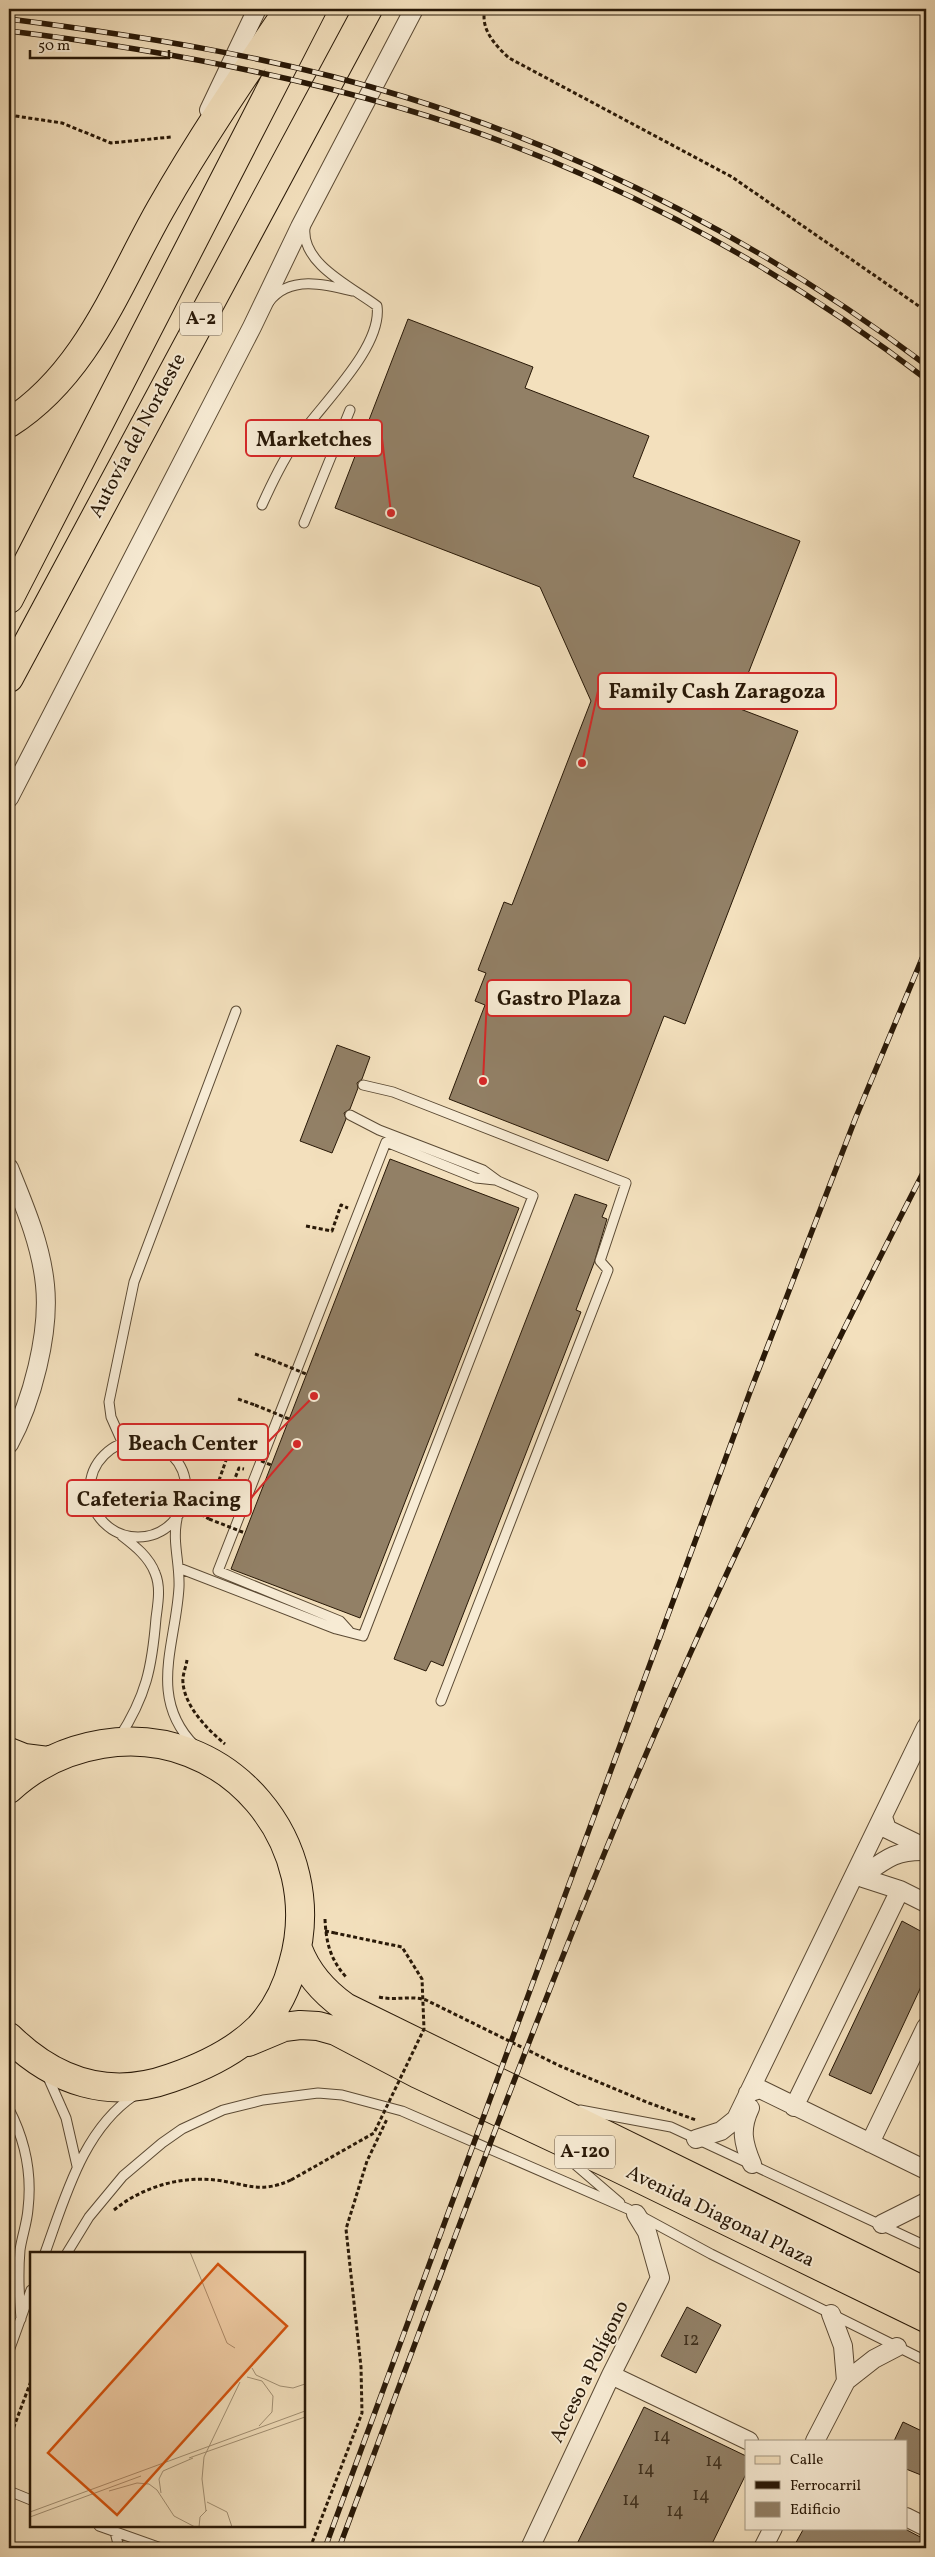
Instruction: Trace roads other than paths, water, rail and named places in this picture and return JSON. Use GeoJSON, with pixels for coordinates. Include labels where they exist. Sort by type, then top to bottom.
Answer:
{"type":"FeatureCollection","features":[{"type":"Feature","properties":{"kind":"main road"},"geometry":{"type":"LineString","coordinates":[[9,423],[48,394],[92,337],[161,209],[231,93],[289,9]]}},
{"type":"Feature","properties":{"kind":"main road","name":"Autovía del Nordeste"},"geometry":{"type":"LineString","coordinates":[[9,599],[312,9]]}},
{"type":"Feature","properties":{"kind":"main road","name":"Autovía del Nordeste"},"geometry":{"type":"LineString","coordinates":[[9,678],[368,9]]}},
{"type":"Feature","properties":{"kind":"main road"},"geometry":{"type":"LineString","coordinates":[[9,692],[34,631]]}},
{"type":"Feature","properties":{"kind":"main road"},"geometry":{"type":"LineString","coordinates":[[9,1789],[21,1778],[48,1761],[81,1748],[116,1742],[144,1742],[172,1747],[198,1756],[226,1758],[242,1784],[261,1803],[276,1824],[288,1847],[296,1872],[300,1897],[301,1923],[298,1949],[290,1977],[277,2004],[259,2028],[237,2046],[208,2063],[158,2083],[141,2087],[112,2088],[80,2082],[57,2074],[42,2066],[9,2037]]}},
{"type":"Feature","properties":{"kind":"main road"},"geometry":{"type":"LineString","coordinates":[[9,1752],[24,1758],[48,1761]]}},
{"type":"Feature","properties":{"kind":"main road","name":"Avenida Diagonal Plaza"},"geometry":{"type":"LineString","coordinates":[[298,1949],[316,1980],[330,1997],[345,2007],[537,2116],[926,2318]]}},
{"type":"Feature","properties":{"kind":"main road","name":"Avenida Diagonal Plaza"},"geometry":{"type":"LineString","coordinates":[[237,2046],[284,2027],[318,2026],[342,2034],[418,2074],[537,2116],[926,2292]]}},
{"type":"Feature","properties":{"kind":"street"},"geometry":{"type":"LineString","coordinates":[[161,209],[257,9]]}},
{"type":"Feature","properties":{"kind":"street"},"geometry":{"type":"LineString","coordinates":[[9,798],[252,327],[310,208],[414,9]]}},
{"type":"Feature","properties":{"kind":"street"},"geometry":{"type":"LineString","coordinates":[[9,1168],[38,1247],[45,1286],[42,1341],[34,1381],[23,1415],[9,1444]]}},
{"type":"Feature","properties":{"kind":"street"},"geometry":{"type":"LineString","coordinates":[[696,2139],[722,2131],[736,2119],[754,2091],[864,1876],[926,1727]]}},
{"type":"Feature","properties":{"kind":"street"},"geometry":{"type":"LineString","coordinates":[[752,2164],[743,2143],[743,2122],[754,2091],[926,1748]]}},
{"type":"Feature","properties":{"kind":"street"},"geometry":{"type":"LineString","coordinates":[[888,1822],[926,1837]]}},
{"type":"Feature","properties":{"kind":"street"},"geometry":{"type":"LineString","coordinates":[[888,1822],[926,1850]]}},
{"type":"Feature","properties":{"kind":"street"},"geometry":{"type":"LineString","coordinates":[[864,1876],[892,1854],[912,1850],[926,1850]]}},
{"type":"Feature","properties":{"kind":"street"},"geometry":{"type":"LineString","coordinates":[[864,1876],[900,1890],[926,1903]]}},
{"type":"Feature","properties":{"kind":"street"},"geometry":{"type":"LineString","coordinates":[[794,2107],[900,1890]]}},
{"type":"Feature","properties":{"kind":"street"},"geometry":{"type":"LineString","coordinates":[[870,2143],[926,2027]]}},
{"type":"Feature","properties":{"kind":"street"},"geometry":{"type":"LineString","coordinates":[[754,2091],[794,2107],[926,2170]]}},
{"type":"Feature","properties":{"kind":"street"},"geometry":{"type":"LineString","coordinates":[[882,2224],[926,2202]]}},
{"type":"Feature","properties":{"kind":"street","name":"Acceso a Polígono"},"geometry":{"type":"LineString","coordinates":[[530,2548],[611,2375],[660,2278],[647,2232],[632,2212]]}},
{"type":"Feature","properties":{"kind":"street"},"geometry":{"type":"LineString","coordinates":[[831,2314],[843,2346],[846,2382]]}},
{"type":"Feature","properties":{"kind":"street"},"geometry":{"type":"LineString","coordinates":[[816,2440],[846,2382],[874,2359],[897,2347]]}},
{"type":"Feature","properties":{"kind":"street"},"geometry":{"type":"LineString","coordinates":[[611,2375],[747,2440]]}},
{"type":"Feature","properties":{"kind":"street"},"geometry":{"type":"LineString","coordinates":[[908,2518],[926,2527]]}},
{"type":"Feature","properties":{"kind":"street"},"geometry":{"type":"LineString","coordinates":[[763,2548],[771,2530]]}},
{"type":"Feature","properties":{"kind":"lane"},"geometry":{"type":"LineString","coordinates":[[262,506],[294,444],[367,350],[378,317],[377,306],[327,269],[309,251],[304,239],[304,229],[310,208]]}},
{"type":"Feature","properties":{"kind":"lane"},"geometry":{"type":"LineString","coordinates":[[252,327],[272,299],[285,289],[298,284],[319,283],[358,292]]}},
{"type":"Feature","properties":{"kind":"lane"},"geometry":{"type":"LineString","coordinates":[[304,523],[350,410]]}},
{"type":"Feature","properties":{"kind":"lane"},"geometry":{"type":"LineString","coordinates":[[122,1444],[110,1417],[109,1402],[134,1282],[236,1011]]}},
{"type":"Feature","properties":{"kind":"lane"},"geometry":{"type":"LineString","coordinates":[[363,1084],[393,1092],[626,1183],[600,1261],[608,1270],[441,1701]]}},
{"type":"Feature","properties":{"kind":"lane"},"geometry":{"type":"LineString","coordinates":[[179,1568],[336,1629],[350,1631],[363,1636],[533,1196],[498,1180],[483,1170],[379,1130],[350,1115]]}},
{"type":"Feature","properties":{"kind":"lane"},"geometry":{"type":"LineString","coordinates":[[350,1631],[340,1621],[218,1572],[386,1142],[476,1178],[498,1180]]}},
{"type":"Feature","properties":{"kind":"lane"},"geometry":{"type":"LineString","coordinates":[[116,1742],[135,1714],[147,1683],[153,1655],[158,1585],[151,1564],[142,1552],[105,1524],[96,1512],[91,1498],[90,1483],[95,1468],[102,1458],[122,1444],[138,1441],[152,1443],[166,1449],[177,1460],[184,1473],[187,1488],[184,1504],[177,1518],[174,1531],[179,1568],[178,1600],[167,1677],[168,1696],[180,1729],[200,1751],[226,1758]]}},
{"type":"Feature","properties":{"kind":"lane"},"geometry":{"type":"LineString","coordinates":[[118,1533],[134,1537],[150,1536],[165,1529],[177,1518]]}},
{"type":"Feature","properties":{"kind":"lane"},"geometry":{"type":"LineString","coordinates":[[42,2066],[66,2118],[77,2166]]}},
{"type":"Feature","properties":{"kind":"lane"},"geometry":{"type":"LineString","coordinates":[[45,2252],[77,2166],[115,2112],[125,2102],[158,2083]]}},
{"type":"Feature","properties":{"kind":"lane"},"geometry":{"type":"LineString","coordinates":[[68,2252],[89,2217],[124,2176],[162,2143],[202,2119],[243,2105],[286,2096],[318,2093],[342,2095],[392,2108],[632,2212],[926,2361]]}},
{"type":"Feature","properties":{"kind":"lane"},"geometry":{"type":"LineString","coordinates":[[9,2109],[26,2154],[30,2187],[20,2256],[21,2319]]}},
{"type":"Feature","properties":{"kind":"lane"},"geometry":{"type":"LineString","coordinates":[[537,2116],[593,2112],[671,2127],[926,2246]]}},
{"type":"Feature","properties":{"kind":"lane"},"geometry":{"type":"LineString","coordinates":[[537,2116],[632,2212]]}},
{"type":"Feature","properties":{"kind":"lane"},"geometry":{"type":"LineString","coordinates":[[9,2351],[30,2293]]}},
{"type":"Feature","properties":{"kind":"lane"},"geometry":{"type":"LineString","coordinates":[[21,2319],[30,2306]]}},
{"type":"Feature","properties":{"kind":"lane"},"geometry":{"type":"LineString","coordinates":[[9,2491],[30,2500]]}},
{"type":"Feature","properties":{"kind":"lane"},"geometry":{"type":"LineString","coordinates":[[102,2527],[161,2548]]}},
{"type":"Feature","properties":{"kind":"lane"},"geometry":{"type":"LineString","coordinates":[[115,2532],[119,2548]]}},
{"type":"Feature","properties":{"kind":"railway"},"geometry":{"type":"LineString","coordinates":[[9,19],[159,41],[258,59],[356,83],[475,120],[611,176],[678,208],[805,282],[867,322],[926,365]]}},
{"type":"Feature","properties":{"kind":"railway"},"geometry":{"type":"LineString","coordinates":[[9,31],[157,53],[304,83],[401,108],[541,157],[609,187],[742,255],[867,335],[926,379]]}},
{"type":"Feature","properties":{"kind":"railway"},"geometry":{"type":"LineString","coordinates":[[325,2548],[750,1392],[856,1117],[926,949]]}},
{"type":"Feature","properties":{"kind":"railway"},"geometry":{"type":"LineString","coordinates":[[339,2548],[516,2075],[663,1714],[772,1478],[926,1167]]}},
{"type":"Feature","properties":{"kind":"place","name":"Marketches"},"geometry":{"type":"Point","coordinates":[391,513]}},
{"type":"Feature","properties":{"kind":"place","name":"Family Cash Zaragoza"},"geometry":{"type":"Point","coordinates":[582,763]}},
{"type":"Feature","properties":{"kind":"place","name":"Gastro Plaza"},"geometry":{"type":"Point","coordinates":[483,1081]}},
{"type":"Feature","properties":{"kind":"place","name":"Beach Center"},"geometry":{"type":"Point","coordinates":[314,1396]}},
{"type":"Feature","properties":{"kind":"place","name":"Cafeteria Racing"},"geometry":{"type":"Point","coordinates":[297,1444]}}]}
